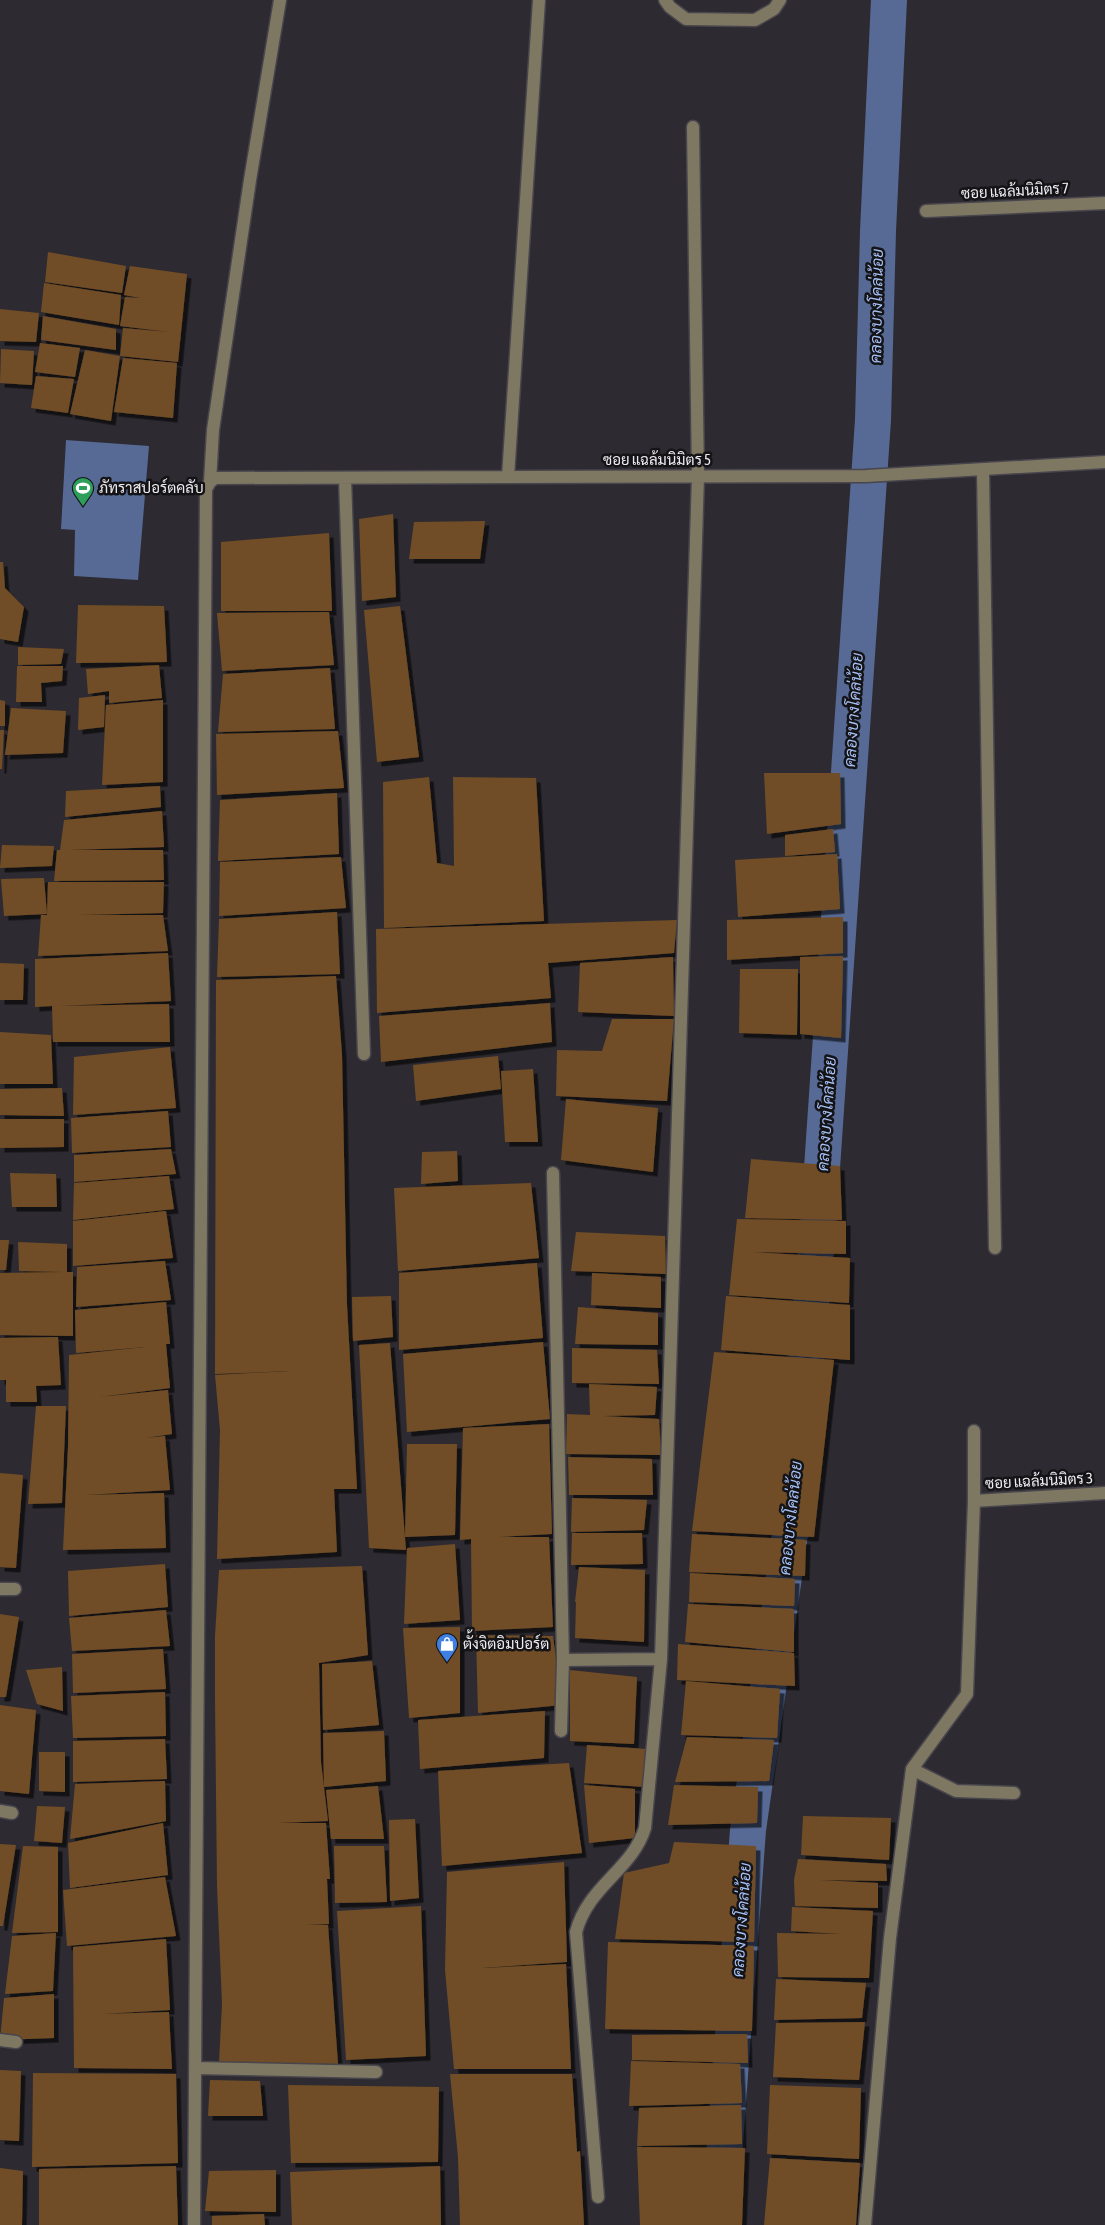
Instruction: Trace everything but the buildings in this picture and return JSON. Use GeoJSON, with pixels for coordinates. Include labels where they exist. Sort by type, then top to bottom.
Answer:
{"type":"FeatureCollection","features":[{"type":"Feature","properties":{"kind":"street"},"geometry":{"type":"LineString","coordinates":[[194,2225],[206,489],[210,482],[214,421],[250,180],[280,0]]}},
{"type":"Feature","properties":{"kind":"street"},"geometry":{"type":"LineString","coordinates":[[508,477],[540,0]]}},
{"type":"Feature","properties":{"kind":"street"},"geometry":{"type":"LineString","coordinates":[[665,0],[670,7],[686,19],[755,20],[774,10],[780,0]]}},
{"type":"Feature","properties":{"kind":"street"},"geometry":{"type":"LineString","coordinates":[[598,2197],[576,1932],[579,1920],[588,1902],[637,1848],[643,1836],[661,1659],[698,476],[693,127]]}},
{"type":"Feature","properties":{"kind":"street","name":"ซอย แฉล้มนิมิตร 7"},"geometry":{"type":"LineString","coordinates":[[926,211],[1105,203]]}},
{"type":"Feature","properties":{"kind":"street","name":"ซอย แฉล้มนิมิตร 5"},"geometry":{"type":"LineString","coordinates":[[210,482],[215,478],[866,476],[1105,462]]}},
{"type":"Feature","properties":{"kind":"street"},"geometry":{"type":"LineString","coordinates":[[983,470],[995,1248]]}},
{"type":"Feature","properties":{"kind":"street"},"geometry":{"type":"LineString","coordinates":[[344,478],[364,1054]]}},
{"type":"Feature","properties":{"kind":"street"},"geometry":{"type":"LineString","coordinates":[[553,1173],[563,1660],[561,1731]]}},
{"type":"Feature","properties":{"kind":"street"},"geometry":{"type":"LineString","coordinates":[[865,2225],[890,1938],[912,1769],[967,1694],[974,1501],[974,1430]]}},
{"type":"Feature","properties":{"kind":"street","name":"ซอย แฉล้มนิมิตร 3"},"geometry":{"type":"LineString","coordinates":[[974,1501],[1105,1493]]}},
{"type":"Feature","properties":{"kind":"street"},"geometry":{"type":"LineString","coordinates":[[0,1589],[15,1589]]}},
{"type":"Feature","properties":{"kind":"street"},"geometry":{"type":"LineString","coordinates":[[563,1660],[661,1659]]}},
{"type":"Feature","properties":{"kind":"street"},"geometry":{"type":"LineString","coordinates":[[912,1769],[956,1791],[1014,1793]]}},
{"type":"Feature","properties":{"kind":"street"},"geometry":{"type":"LineString","coordinates":[[0,2040],[16,2042]]}},
{"type":"Feature","properties":{"kind":"street"},"geometry":{"type":"LineString","coordinates":[[195,2068],[376,2072]]}},
{"type":"Feature","properties":{"kind":"water"},"geometry":{"type":"Polygon","coordinates":[[[66,440],[149,446],[138,580],[74,576],[75,530],[61,529],[66,440]]]}},
{"type":"Feature","properties":{"kind":"waterway","name":"คลองบางโคล่น้อย"},"geometry":{"type":"LineString","coordinates":[[802,1408],[818,1227],[873,420],[878,231],[889,0]]}},
{"type":"Feature","properties":{"kind":"waterway","name":"คลองบางโคล่น้อย"},"geometry":{"type":"LineString","coordinates":[[719,2225],[748,1830],[791,1527],[795,1486]]}},
{"type":"Feature","properties":{"kind":"place","name":"ภัทราสปอร์ตคลับ"},"geometry":{"type":"Point","coordinates":[83,507]}},
{"type":"Feature","properties":{"kind":"place","name":"ตั้งจิตอิมปอร์ต"},"geometry":{"type":"Point","coordinates":[447,1663]}}]}
